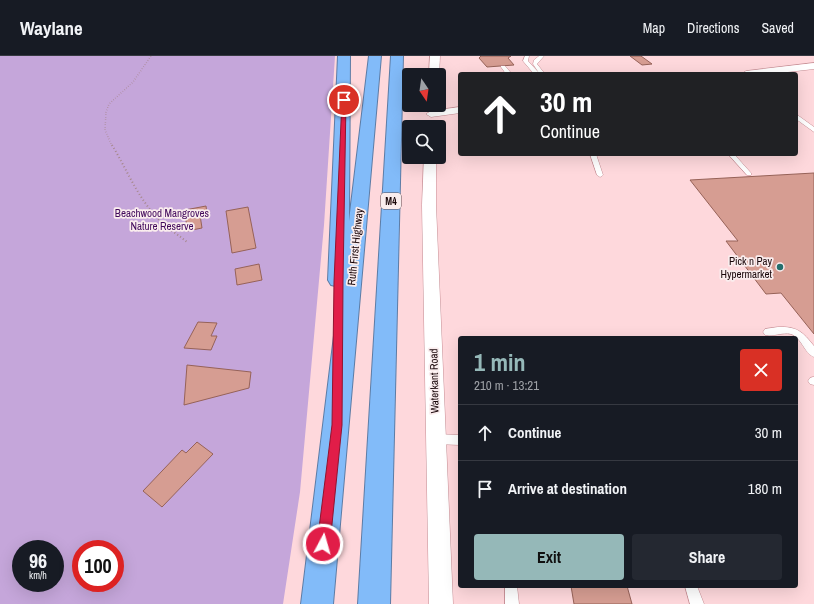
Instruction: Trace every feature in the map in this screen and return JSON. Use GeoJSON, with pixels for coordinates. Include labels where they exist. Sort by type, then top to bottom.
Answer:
{"type":"FeatureCollection","features":[{"type":"Feature","properties":{"kind":"highway"},"geometry":{"type":"LineString","coordinates":[[337,425],[338,282],[344,56]]}},
{"type":"Feature","properties":{"kind":"highway","name":"Ruth First Highway"},"geometry":{"type":"LineString","coordinates":[[317,604],[375,56]]}},
{"type":"Feature","properties":{"kind":"highway","name":"M4"},"geometry":{"type":"LineString","coordinates":[[374,604],[397,56]]}},
{"type":"Feature","properties":{"kind":"highway"},"geometry":{"type":"LineString","coordinates":[[396,98],[404,56]]}},
{"type":"Feature","properties":{"kind":"street"},"geometry":{"type":"LineString","coordinates":[[435,68],[436,56]]}},
{"type":"Feature","properties":{"kind":"street"},"geometry":{"type":"LineString","coordinates":[[790,60],[814,76]]}},
{"type":"Feature","properties":{"kind":"street"},"geometry":{"type":"LineString","coordinates":[[762,72],[814,66]]}},
{"type":"Feature","properties":{"kind":"street"},"geometry":{"type":"LineString","coordinates":[[446,110],[458,110]]}},
{"type":"Feature","properties":{"kind":"street","name":"Waterkant Road"},"geometry":{"type":"LineString","coordinates":[[430,164],[429,205],[440,604]]}},
{"type":"Feature","properties":{"kind":"lane"},"geometry":{"type":"LineString","coordinates":[[527,56],[525,62],[535,72]]}},
{"type":"Feature","properties":{"kind":"lane"},"geometry":{"type":"LineString","coordinates":[[541,72],[535,64],[536,61],[542,56]]}},
{"type":"Feature","properties":{"kind":"lane"},"geometry":{"type":"LineString","coordinates":[[503,67],[507,72]]}},
{"type":"Feature","properties":{"kind":"lane"},"geometry":{"type":"LineString","coordinates":[[798,118],[814,130]]}},
{"type":"Feature","properties":{"kind":"lane"},"geometry":{"type":"LineString","coordinates":[[594,156],[600,175]]}},
{"type":"Feature","properties":{"kind":"lane"},"geometry":{"type":"LineString","coordinates":[[733,156],[749,174]]}},
{"type":"Feature","properties":{"kind":"lane"},"geometry":{"type":"LineString","coordinates":[[768,332],[788,330],[794,331],[799,334],[814,353]]}},
{"type":"Feature","properties":{"kind":"lane"},"geometry":{"type":"LineString","coordinates":[[435,438],[458,440]]}},
{"type":"Feature","properties":{"kind":"lane"},"geometry":{"type":"LineString","coordinates":[[511,588],[512,604]]}},
{"type":"Feature","properties":{"kind":"lane"},"geometry":{"type":"LineString","coordinates":[[692,588],[697,604]]}},
{"type":"Feature","properties":{"kind":"path"},"geometry":{"type":"LineString","coordinates":[[151,56],[133,82],[109,104],[106,112],[105,130],[109,141],[121,160],[129,178],[154,215],[187,242]]}},
{"type":"Feature","properties":{"kind":"green space","name":"Beachwood Mangroves Nature Reserve"},"geometry":{"type":"Polygon","coordinates":[[[0,56],[335,56],[324,225],[300,492],[283,604],[0,604],[0,56]]]}},
{"type":"Feature","properties":{"kind":"building"},"geometry":{"type":"Polygon","coordinates":[[[481,56],[511,56],[508,58],[514,65],[487,67],[479,58],[481,56]]]}},
{"type":"Feature","properties":{"kind":"building"},"geometry":{"type":"Polygon","coordinates":[[[630,56],[641,56],[652,64],[642,65],[630,56]]]}},
{"type":"Feature","properties":{"kind":"building","name":"Pick n Pay Hypermarket"},"geometry":{"type":"Polygon","coordinates":[[[814,173],[814,334],[781,293],[766,294],[726,241],[738,241],[690,180],[814,173]]]}},
{"type":"Feature","properties":{"kind":"building"},"geometry":{"type":"Polygon","coordinates":[[[206,206],[207,214],[200,215],[202,228],[187,231],[185,210],[206,206]]]}},
{"type":"Feature","properties":{"kind":"building"},"geometry":{"type":"Polygon","coordinates":[[[248,207],[256,248],[232,253],[226,211],[248,207]]]}},
{"type":"Feature","properties":{"kind":"building"},"geometry":{"type":"Polygon","coordinates":[[[259,264],[262,280],[237,285],[235,269],[259,264]]]}},
{"type":"Feature","properties":{"kind":"building"},"geometry":{"type":"Polygon","coordinates":[[[198,322],[217,323],[211,336],[217,336],[211,350],[184,348],[198,322]]]}},
{"type":"Feature","properties":{"kind":"building"},"geometry":{"type":"Polygon","coordinates":[[[187,365],[251,372],[249,388],[184,405],[187,365]]]}},
{"type":"Feature","properties":{"kind":"building"},"geometry":{"type":"Polygon","coordinates":[[[197,442],[213,454],[162,507],[143,491],[182,450],[186,453],[197,442]]]}},
{"type":"Feature","properties":{"kind":"building"},"geometry":{"type":"Polygon","coordinates":[[[571,588],[628,588],[632,604],[574,604],[571,588]]]}},
{"type":"Feature","properties":{"kind":"place","name":"Pick n Pay Hypermarket"},"geometry":{"type":"Point","coordinates":[780,267]}},
{"type":"Feature","properties":{"kind":"route"},"geometry":{"type":"LineString","coordinates":[[323,544],[337,425],[338,282],[344,100]]}}]}
